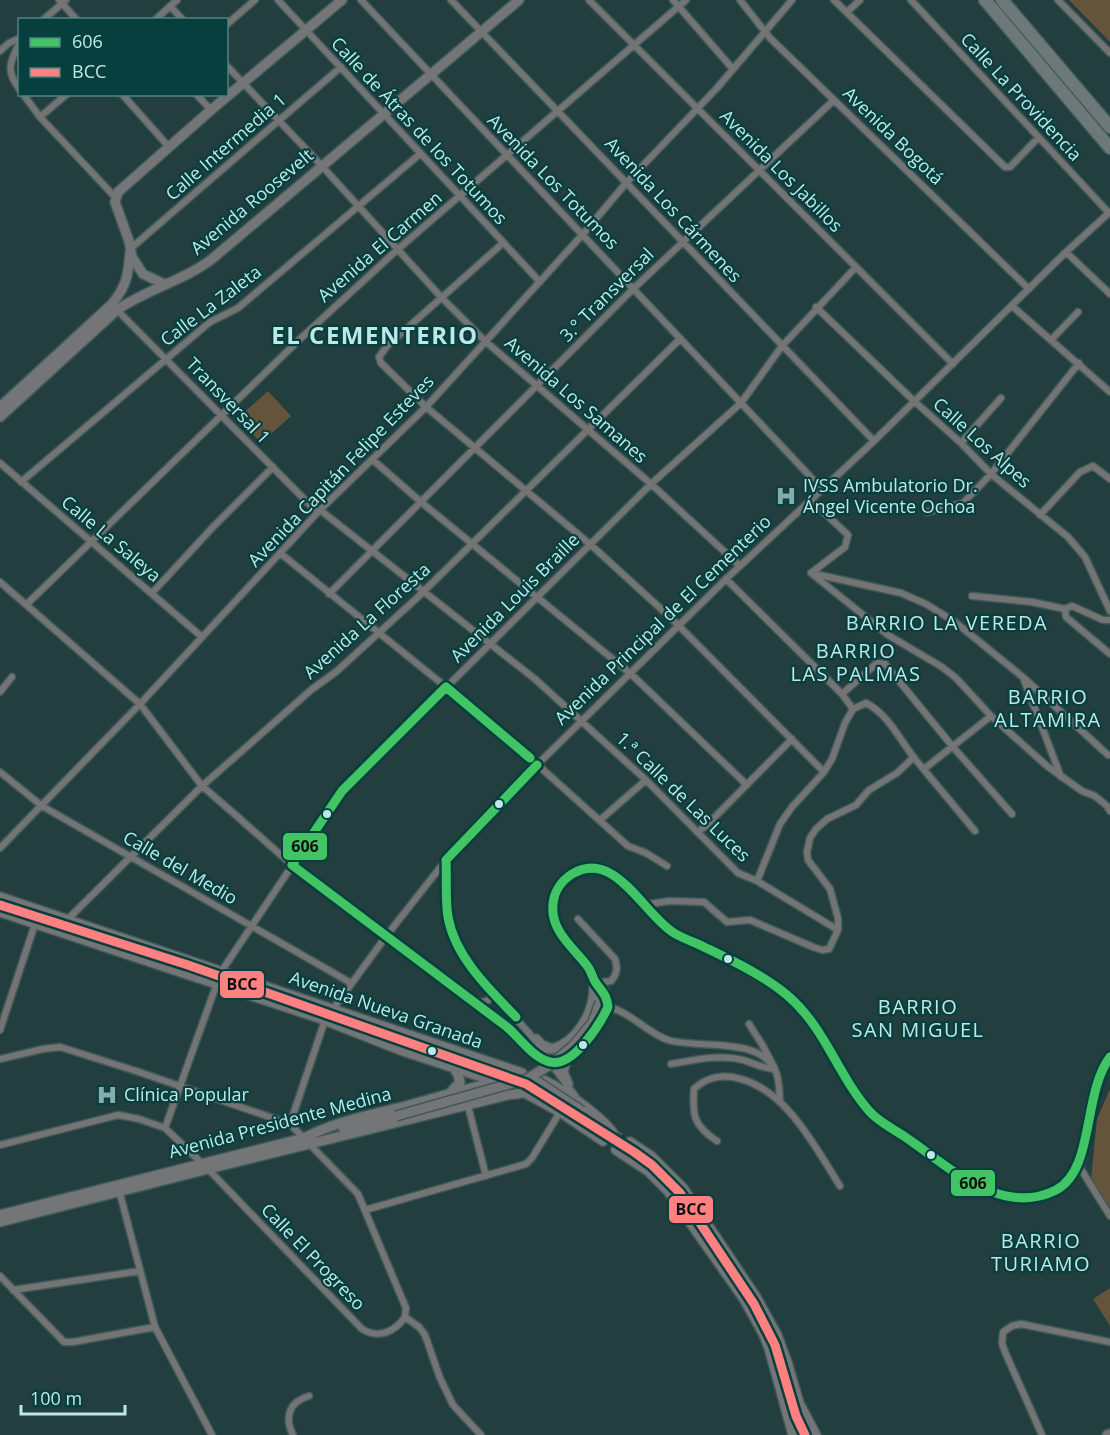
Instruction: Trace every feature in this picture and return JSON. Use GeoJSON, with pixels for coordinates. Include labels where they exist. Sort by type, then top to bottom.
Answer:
{"type":"FeatureCollection","features":[{"type":"Feature","properties":{"kind":"highway"},"geometry":{"type":"LineString","coordinates":[[985,0],[1110,148]]}},
{"type":"Feature","properties":{"kind":"highway"},"geometry":{"type":"LineString","coordinates":[[1002,0],[1110,127]]}},
{"type":"Feature","properties":{"kind":"street"},"geometry":{"type":"LineString","coordinates":[[157,18],[177,0]]}},
{"type":"Feature","properties":{"kind":"street"},"geometry":{"type":"LineString","coordinates":[[228,23],[255,0]]}},
{"type":"Feature","properties":{"kind":"street","name":"Calle de Átras de los Totumos"},"geometry":{"type":"LineString","coordinates":[[278,0],[540,282]]}},
{"type":"Feature","properties":{"kind":"street"},"geometry":{"type":"LineString","coordinates":[[164,284],[143,274],[132,257],[127,233],[115,202],[116,197],[123,186],[342,0]]}},
{"type":"Feature","properties":{"kind":"street","name":"Avenida Los Totumos"},"geometry":{"type":"LineString","coordinates":[[361,0],[822,489]]}},
{"type":"Feature","properties":{"kind":"street","name":"Avenida Los Cármenes"},"geometry":{"type":"LineString","coordinates":[[451,0],[874,441]]}},
{"type":"Feature","properties":{"kind":"street","name":"Avenida Roosevelt"},"geometry":{"type":"LineString","coordinates":[[0,417],[117,310],[137,297],[198,269],[519,0]]}},
{"type":"Feature","properties":{"kind":"street","name":"Avenida Los Jabillos"},"geometry":{"type":"LineString","coordinates":[[589,0],[953,364]]}},
{"type":"Feature","properties":{"kind":"street"},"geometry":{"type":"LineString","coordinates":[[672,0],[732,68]]}},
{"type":"Feature","properties":{"kind":"street","name":"Avenida El Carmen"},"geometry":{"type":"LineString","coordinates":[[27,604],[300,339],[397,250],[686,0]]}},
{"type":"Feature","properties":{"kind":"street","name":"Avenida Bogotá"},"geometry":{"type":"LineString","coordinates":[[740,0],[765,31],[1029,290]]}},
{"type":"Feature","properties":{"kind":"street","name":"Avenida Capitán Felipe Esteves"},"geometry":{"type":"LineString","coordinates":[[0,848],[140,704],[319,511],[426,407],[583,234],[627,182],[717,88],[792,0]]}},
{"type":"Feature","properties":{"kind":"street"},"geometry":{"type":"LineString","coordinates":[[834,0],[1005,167],[1010,167],[1038,138]]}},
{"type":"Feature","properties":{"kind":"street"},"geometry":{"type":"LineString","coordinates":[[847,12],[860,0]]}},
{"type":"Feature","properties":{"kind":"street","name":"Calle La Providencia"},"geometry":{"type":"LineString","coordinates":[[911,0],[1109,213]]}},
{"type":"Feature","properties":{"kind":"street"},"geometry":{"type":"LineString","coordinates":[[1058,0],[1110,53]]}},
{"type":"Feature","properties":{"kind":"street"},"geometry":{"type":"LineString","coordinates":[[45,18],[62,1],[75,18]]}},
{"type":"Feature","properties":{"kind":"street"},"geometry":{"type":"LineString","coordinates":[[170,6],[181,18]]}},
{"type":"Feature","properties":{"kind":"street"},"geometry":{"type":"LineString","coordinates":[[0,51],[9,43],[18,41]]}},
{"type":"Feature","properties":{"kind":"street"},"geometry":{"type":"LineString","coordinates":[[18,44],[9,62],[13,82],[18,88]]}},
{"type":"Feature","properties":{"kind":"street","name":"Avenida Los Samanes"},"geometry":{"type":"LineString","coordinates":[[228,67],[484,341],[651,484],[740,566]]}},
{"type":"Feature","properties":{"kind":"street","name":"Calle Intermedia 1"},"geometry":{"type":"LineString","coordinates":[[130,249],[341,67]]}},
{"type":"Feature","properties":{"kind":"street"},"geometry":{"type":"LineString","coordinates":[[24,96],[40,117],[116,197]]}},
{"type":"Feature","properties":{"kind":"street"},"geometry":{"type":"LineString","coordinates":[[40,117],[65,96]]}},
{"type":"Feature","properties":{"kind":"street"},"geometry":{"type":"LineString","coordinates":[[125,96],[169,147]]}},
{"type":"Feature","properties":{"kind":"street"},"geometry":{"type":"LineString","coordinates":[[198,96],[211,111]]}},
{"type":"Feature","properties":{"kind":"street","name":"3.° Transversal"},"geometry":{"type":"LineString","coordinates":[[329,594],[633,289],[834,100]]}},
{"type":"Feature","properties":{"kind":"street","name":"Calle La Zaleta"},"geometry":{"type":"LineString","coordinates":[[21,482],[166,358],[210,322],[238,308],[420,154]]}},
{"type":"Feature","properties":{"kind":"street","name":"Avenida Principal de El Cementerio"},"geometry":{"type":"LineString","coordinates":[[290,1124],[325,1020],[387,934],[446,860],[537,765],[726,579],[874,441],[1066,252],[1109,213]]}},
{"type":"Feature","properties":{"kind":"street"},"geometry":{"type":"LineString","coordinates":[[503,243],[393,340],[378,357],[387,370],[426,407],[591,545],[680,626],[824,772]]}},
{"type":"Feature","properties":{"kind":"street"},"geometry":{"type":"LineString","coordinates":[[0,407],[112,304],[124,287],[130,269],[130,249]]}},
{"type":"Feature","properties":{"kind":"street"},"geometry":{"type":"LineString","coordinates":[[1066,252],[1110,294]]}},
{"type":"Feature","properties":{"kind":"street","name":"Avenida Louis Braille"},"geometry":{"type":"LineString","coordinates":[[216,984],[221,972],[342,791],[651,484],[741,403],[782,346],[855,267]]}},
{"type":"Feature","properties":{"kind":"street"},"geometry":{"type":"LineString","coordinates":[[1012,306],[1110,392]]}},
{"type":"Feature","properties":{"kind":"street","name":"Calle Los Alpes"},"geometry":{"type":"LineString","coordinates":[[816,307],[991,474],[1068,537],[1085,557],[1110,611]]}},
{"type":"Feature","properties":{"kind":"street","name":"Transversal 1"},"geometry":{"type":"LineString","coordinates":[[117,310],[319,511],[424,591]]}},
{"type":"Feature","properties":{"kind":"street"},"geometry":{"type":"LineString","coordinates":[[1052,339],[1078,312]]}},
{"type":"Feature","properties":{"kind":"street","name":"Avenida La Floresta"},"geometry":{"type":"LineString","coordinates":[[59,932],[68,920],[202,786],[424,591],[680,339]]}},
{"type":"Feature","properties":{"kind":"street"},"geometry":{"type":"LineString","coordinates":[[927,512],[963,503],[991,474],[1079,363]]}},
{"type":"Feature","properties":{"kind":"street"},"geometry":{"type":"LineString","coordinates":[[961,443],[1001,398]]}},
{"type":"Feature","properties":{"kind":"street"},"geometry":{"type":"LineString","coordinates":[[373,460],[622,666],[747,785]]}},
{"type":"Feature","properties":{"kind":"street","name":"Calle La Saleya"},"geometry":{"type":"LineString","coordinates":[[0,463],[202,637]]}},
{"type":"Feature","properties":{"kind":"street"},"geometry":{"type":"LineString","coordinates":[[1040,516],[1086,468],[1093,466],[1110,479]]}},
{"type":"Feature","properties":{"kind":"street"},"geometry":{"type":"LineString","coordinates":[[152,593],[273,467]]}},
{"type":"Feature","properties":{"kind":"street"},"geometry":{"type":"LineString","coordinates":[[811,500],[848,536],[845,548],[811,573]]}},
{"type":"Feature","properties":{"kind":"street"},"geometry":{"type":"LineString","coordinates":[[280,553],[446,687],[628,846],[646,853],[667,866]]}},
{"type":"Feature","properties":{"kind":"street"},"geometry":{"type":"LineString","coordinates":[[811,573],[901,592],[955,621],[1024,678],[1108,755]]}},
{"type":"Feature","properties":{"kind":"street"},"geometry":{"type":"LineString","coordinates":[[811,573],[888,635],[942,667],[956,678],[991,716],[1047,766],[1082,791],[1095,796],[1107,806],[1110,812]]}},
{"type":"Feature","properties":{"kind":"street"},"geometry":{"type":"LineString","coordinates":[[726,579],[842,694],[853,709]]}},
{"type":"Feature","properties":{"kind":"street"},"geometry":{"type":"LineString","coordinates":[[0,582],[140,704],[202,786],[292,865],[387,934],[547,1061]]}},
{"type":"Feature","properties":{"kind":"street","name":"1.ª Calle de Las Luces"},"geometry":{"type":"LineString","coordinates":[[424,591],[492,643],[554,695],[646,780],[738,873],[757,881],[838,930]]}},
{"type":"Feature","properties":{"kind":"street"},"geometry":{"type":"LineString","coordinates":[[972,596],[1032,602],[1065,609],[1072,606],[1103,620],[1110,620]]}},
{"type":"Feature","properties":{"kind":"street"},"geometry":{"type":"LineString","coordinates":[[1065,609],[1066,617],[1110,654]]}},
{"type":"Feature","properties":{"kind":"street"},"geometry":{"type":"LineString","coordinates":[[842,694],[877,663],[885,663],[953,747],[1012,814]]}},
{"type":"Feature","properties":{"kind":"street"},"geometry":{"type":"LineString","coordinates":[[0,692],[12,677]]}},
{"type":"Feature","properties":{"kind":"street"},"geometry":{"type":"LineString","coordinates":[[1024,678],[1061,777]]}},
{"type":"Feature","properties":{"kind":"street"},"geometry":{"type":"LineString","coordinates":[[757,881],[780,824],[792,807],[824,772],[832,759],[845,723],[853,709],[866,703],[877,709],[887,719],[914,757],[975,831]]}},
{"type":"Feature","properties":{"kind":"street"},"geometry":{"type":"LineString","coordinates":[[924,769],[991,716]]}},
{"type":"Feature","properties":{"kind":"street"},"geometry":{"type":"LineString","coordinates":[[697,832],[706,826],[792,739]]}},
{"type":"Feature","properties":{"kind":"street"},"geometry":{"type":"LineString","coordinates":[[643,905],[669,901],[704,902],[727,922],[750,920],[822,950],[829,949],[838,930],[835,903],[830,890],[808,860],[810,838],[827,819],[856,805],[869,790],[897,773],[914,757]]}},
{"type":"Feature","properties":{"kind":"street","name":"Calle del Medio"},"geometry":{"type":"LineString","coordinates":[[0,772],[42,806],[351,983]]}},
{"type":"Feature","properties":{"kind":"street"},"geometry":{"type":"LineString","coordinates":[[600,820],[646,780]]}},
{"type":"Feature","properties":{"kind":"street"},"geometry":{"type":"LineString","coordinates":[[446,860],[447,903],[452,929],[465,955],[488,987],[542,1045],[552,1049],[571,1037],[591,1010],[596,983]]}},
{"type":"Feature","properties":{"kind":"street"},"geometry":{"type":"LineString","coordinates":[[567,1084],[563,1068],[567,1059],[594,1031],[604,1005],[589,968],[571,949],[557,927],[553,907],[559,885],[567,877],[585,869],[601,868],[608,870],[622,881],[671,931],[759,975],[779,988],[800,1007],[871,1113],[932,1157],[987,1190],[1011,1197],[1047,1194],[1060,1189],[1079,1166],[1096,1083],[1101,1068],[1110,1057]]}},
{"type":"Feature","properties":{"kind":"street","name":"Avenida Nueva Granada"},"geometry":{"type":"LineString","coordinates":[[0,897],[528,1076]]}},
{"type":"Feature","properties":{"kind":"street","name":"Avenida Nueva Granada"},"geometry":{"type":"LineString","coordinates":[[0,912],[325,1020],[388,1043],[403,1051],[503,1084]]}},
{"type":"Feature","properties":{"kind":"street"},"geometry":{"type":"LineString","coordinates":[[578,919],[615,960],[617,966],[615,976],[611,981],[596,983]]}},
{"type":"Feature","properties":{"kind":"street"},"geometry":{"type":"LineString","coordinates":[[0,1030],[34,924]]}},
{"type":"Feature","properties":{"kind":"street"},"geometry":{"type":"LineString","coordinates":[[0,1145],[118,1115],[140,1119],[165,1128],[216,984]]}},
{"type":"Feature","properties":{"kind":"street"},"geometry":{"type":"LineString","coordinates":[[470,999],[481,1003],[487,1002],[491,998],[488,987]]}},
{"type":"Feature","properties":{"kind":"street"},"geometry":{"type":"LineString","coordinates":[[604,1005],[622,1012],[667,1040],[744,1049],[764,1058],[775,1069]]}},
{"type":"Feature","properties":{"kind":"street"},"geometry":{"type":"LineString","coordinates":[[307,1141],[528,1076],[550,1065],[573,1046],[604,1005]]}},
{"type":"Feature","properties":{"kind":"street"},"geometry":{"type":"LineString","coordinates":[[749,1024],[764,1046],[775,1069],[780,1102]]}},
{"type":"Feature","properties":{"kind":"street"},"geometry":{"type":"LineString","coordinates":[[522,1092],[539,1088],[546,1081],[550,1070],[536,1039]]}},
{"type":"Feature","properties":{"kind":"street"},"geometry":{"type":"LineString","coordinates":[[0,1059],[60,1047],[290,1124],[358,1194],[406,1308],[405,1317],[419,1327],[424,1335],[450,1399],[481,1435]]}},
{"type":"Feature","properties":{"kind":"street"},"geometry":{"type":"LineString","coordinates":[[671,1064],[700,1059],[728,1058],[775,1069]]}},
{"type":"Feature","properties":{"kind":"street"},"geometry":{"type":"LineString","coordinates":[[449,1094],[460,1082],[459,1075],[454,1068]]}},
{"type":"Feature","properties":{"kind":"street"},"geometry":{"type":"LineString","coordinates":[[555,1069],[584,1110]]}},
{"type":"Feature","properties":{"kind":"street"},"geometry":{"type":"LineString","coordinates":[[528,1076],[546,1081],[613,1133]]}},
{"type":"Feature","properties":{"kind":"street"},"geometry":{"type":"LineString","coordinates":[[528,1076],[584,1110]]}},
{"type":"Feature","properties":{"kind":"street","name":"Avenida Presidente Medina"},"geometry":{"type":"LineString","coordinates":[[205,1166],[276,1152],[307,1141],[347,1121],[528,1076]]}},
{"type":"Feature","properties":{"kind":"street"},"geometry":{"type":"LineString","coordinates":[[717,1141],[704,1132],[695,1120],[694,1089],[702,1082],[717,1076],[743,1079],[780,1102],[804,1131],[840,1186]]}},
{"type":"Feature","properties":{"kind":"street"},"geometry":{"type":"LineString","coordinates":[[522,1092],[560,1112],[603,1141]]}},
{"type":"Feature","properties":{"kind":"street","name":"Avenida Presidente Medina"},"geometry":{"type":"LineString","coordinates":[[0,1215],[522,1092]]}},
{"type":"Feature","properties":{"kind":"street"},"geometry":{"type":"LineString","coordinates":[[468,1106],[486,1176]]}},
{"type":"Feature","properties":{"kind":"street"},"geometry":{"type":"LineString","coordinates":[[578,1125],[577,1115],[584,1110]]}},
{"type":"Feature","properties":{"kind":"street"},"geometry":{"type":"LineString","coordinates":[[365,1210],[526,1164],[560,1112]]}},
{"type":"Feature","properties":{"kind":"street","name":"Calle El Progreso"},"geometry":{"type":"LineString","coordinates":[[165,1128],[205,1166],[362,1329],[369,1334],[392,1331],[405,1317]]}},
{"type":"Feature","properties":{"kind":"street"},"geometry":{"type":"LineString","coordinates":[[630,1142],[651,1156],[677,1180],[709,1223],[756,1297],[777,1335],[799,1403],[816,1435]]}},
{"type":"Feature","properties":{"kind":"street"},"geometry":{"type":"LineString","coordinates":[[616,1150],[648,1172],[668,1191],[744,1299],[769,1348],[789,1423],[795,1435]]}},
{"type":"Feature","properties":{"kind":"street"},"geometry":{"type":"LineString","coordinates":[[1079,1166],[1110,1216]]}},
{"type":"Feature","properties":{"kind":"street"},"geometry":{"type":"LineString","coordinates":[[118,1188],[154,1327],[212,1435]]}},
{"type":"Feature","properties":{"kind":"street","name":"Avenida Presidente Medina"},"geometry":{"type":"LineString","coordinates":[[0,1222],[118,1188]]}},
{"type":"Feature","properties":{"kind":"street"},"geometry":{"type":"LineString","coordinates":[[14,1290],[140,1271]]}},
{"type":"Feature","properties":{"kind":"street"},"geometry":{"type":"LineString","coordinates":[[0,1276],[64,1342],[154,1327]]}},
{"type":"Feature","properties":{"kind":"street"},"geometry":{"type":"LineString","coordinates":[[1042,1435],[1002,1343],[1003,1332],[1012,1326],[1021,1324],[1110,1342]]}},
{"type":"Feature","properties":{"kind":"street"},"geometry":{"type":"LineString","coordinates":[[293,1435],[288,1425],[290,1409],[300,1399],[309,1396]]}},
{"type":"Feature","properties":{"kind":"shaded area"},"geometry":{"type":"Polygon","coordinates":[[[1069,0],[1110,0],[1110,42],[1069,0]]]}},
{"type":"Feature","properties":{"kind":"shaded area"},"geometry":{"type":"Polygon","coordinates":[[[268,391],[291,416],[261,443],[238,418],[268,391]]]}},
{"type":"Feature","properties":{"kind":"shaded area"},"geometry":{"type":"Polygon","coordinates":[[[1110,1089],[1110,1210],[1099,1198],[1091,1180],[1097,1119],[1110,1089]]]}},
{"type":"Feature","properties":{"kind":"shaded area"},"geometry":{"type":"Polygon","coordinates":[[[1110,1288],[1110,1326],[1093,1299],[1110,1288]]]}},
{"type":"Feature","properties":{"kind":"tunnel"},"geometry":{"type":"LineString","coordinates":[[613,1133],[630,1142]]}},
{"type":"Feature","properties":{"kind":"transit line","name":"606"},"geometry":{"type":"LineString","coordinates":[[530,758],[446,687],[342,791],[292,865],[507,1027],[532,1052],[544,1060],[559,1062],[576,1052],[599,1024],[608,1007],[589,969],[559,931],[553,914],[554,900],[561,883],[572,874],[587,868],[602,870],[615,876],[662,924],[674,933],[747,969],[787,995],[812,1022],[849,1083],[874,1116],[960,1176],[997,1194],[1017,1198],[1036,1197],[1056,1190],[1068,1180],[1077,1166],[1083,1149],[1095,1091],[1110,1057]]}},
{"type":"Feature","properties":{"kind":"transit line","name":"606"},"geometry":{"type":"LineString","coordinates":[[516,1017],[474,972],[458,946],[448,917],[446,860],[537,765]]}},
{"type":"Feature","properties":{"kind":"transit line","name":"BCC"},"geometry":{"type":"LineString","coordinates":[[0,905],[188,965],[526,1084],[634,1152],[652,1165],[680,1193],[754,1304],[775,1345],[796,1416],[805,1435]]}},
{"type":"Feature","properties":{"kind":"place","name":"IVSS Ambulatorio Dr. Ángel Vicente Ochoa"},"geometry":{"type":"Point","coordinates":[786,496]}},
{"type":"Feature","properties":{"kind":"place","name":"Clínica Popular"},"geometry":{"type":"Point","coordinates":[107,1095]}},
{"type":"Feature","properties":{"kind":"district","name":"EL CEMENTERIO"},"geometry":{"type":"Point","coordinates":[375,336]}},
{"type":"Feature","properties":{"kind":"district","name":"BARRIO LA VEREDA"},"geometry":{"type":"Point","coordinates":[947,623]}},
{"type":"Feature","properties":{"kind":"district","name":"BARRIO LAS PALMAS"},"geometry":{"type":"Point","coordinates":[856,662]}},
{"type":"Feature","properties":{"kind":"district","name":"BARRIO ALTAMIRA"},"geometry":{"type":"Point","coordinates":[1048,708]}},
{"type":"Feature","properties":{"kind":"district","name":"BARRIO SAN MIGUEL"},"geometry":{"type":"Point","coordinates":[918,1018]}},
{"type":"Feature","properties":{"kind":"district","name":"BARRIO TURIAMO"},"geometry":{"type":"Point","coordinates":[1041,1252]}}]}
